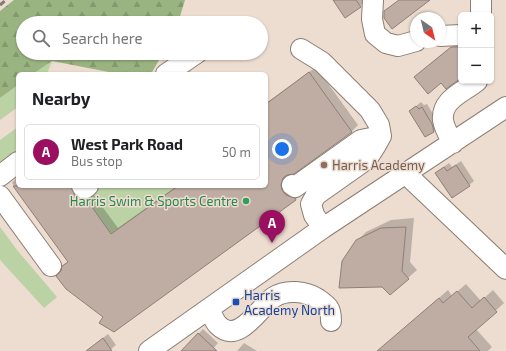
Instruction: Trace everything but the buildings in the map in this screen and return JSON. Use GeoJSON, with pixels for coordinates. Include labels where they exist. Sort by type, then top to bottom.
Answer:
{"type":"FeatureCollection","features":[{"type":"Feature","properties":{"kind":"street"},"geometry":{"type":"LineString","coordinates":[[373,0],[372,19],[375,34],[386,43],[398,46],[410,43]]}},
{"type":"Feature","properties":{"kind":"street"},"geometry":{"type":"LineString","coordinates":[[481,0],[481,12]]}},
{"type":"Feature","properties":{"kind":"street"},"geometry":{"type":"LineString","coordinates":[[446,36],[458,35]]}},
{"type":"Feature","properties":{"kind":"street"},"geometry":{"type":"LineString","coordinates":[[302,49],[322,62],[370,110],[379,125],[381,136],[367,159],[316,195],[311,204],[314,214],[323,228]]}},
{"type":"Feature","properties":{"kind":"street"},"geometry":{"type":"LineString","coordinates":[[169,72],[187,60]]}},
{"type":"Feature","properties":{"kind":"street"},"geometry":{"type":"LineString","coordinates":[[451,145],[443,120],[444,110],[448,102],[473,84]]}},
{"type":"Feature","properties":{"kind":"street"},"geometry":{"type":"LineString","coordinates":[[149,351],[323,228],[451,145],[506,107]]}},
{"type":"Feature","properties":{"kind":"street"},"geometry":{"type":"LineString","coordinates":[[292,185],[295,187],[361,140],[381,136]]}},
{"type":"Feature","properties":{"kind":"street"},"geometry":{"type":"LineString","coordinates":[[0,176],[16,164]]}},
{"type":"Feature","properties":{"kind":"street"},"geometry":{"type":"LineString","coordinates":[[406,174],[506,269]]}},
{"type":"Feature","properties":{"kind":"street"},"geometry":{"type":"LineString","coordinates":[[0,196],[51,266]]}},
{"type":"Feature","properties":{"kind":"street"},"geometry":{"type":"LineString","coordinates":[[209,309],[219,325],[227,330],[236,330],[249,323],[274,297],[283,293],[296,292],[312,295],[324,304],[331,312],[331,321]]}},
{"type":"Feature","properties":{"kind":"green space"},"geometry":{"type":"Polygon","coordinates":[[[14,0],[185,0],[180,16],[16,16],[16,60],[159,60],[152,72],[109,72],[52,61],[36,72],[16,72],[16,86],[0,98],[0,11],[14,0]]]}},
{"type":"Feature","properties":{"kind":"green space"},"geometry":{"type":"Polygon","coordinates":[[[52,61],[48,72],[36,72],[52,61]]]}},
{"type":"Feature","properties":{"kind":"green space"},"geometry":{"type":"Polygon","coordinates":[[[16,86],[16,108],[0,120],[0,98],[16,86]]]}},
{"type":"Feature","properties":{"kind":"green space"},"geometry":{"type":"Polygon","coordinates":[[[16,128],[16,160],[0,172],[0,140],[16,128]]]}},
{"type":"Feature","properties":{"kind":"green space"},"geometry":{"type":"Polygon","coordinates":[[[77,188],[175,188],[111,234],[77,188]]]}},
{"type":"Feature","properties":{"kind":"green space"},"geometry":{"type":"Polygon","coordinates":[[[0,227],[17,250],[57,297],[44,308],[0,260],[0,227]]]}},
{"type":"Feature","properties":{"kind":"railway"},"geometry":{"type":"LineString","coordinates":[[0,5],[6,0]]}},
{"type":"Feature","properties":{"kind":"place","name":"Harris Academy"},"geometry":{"type":"Point","coordinates":[324,165]}},
{"type":"Feature","properties":{"kind":"place","name":"Harris Swim & Sports Centre"},"geometry":{"type":"Point","coordinates":[246,201]}},
{"type":"Feature","properties":{"kind":"place","name":"West Park Road"},"geometry":{"type":"Point","coordinates":[272,243]}},
{"type":"Feature","properties":{"kind":"place","name":"Harris Academy North"},"geometry":{"type":"Point","coordinates":[236,302]}}]}
